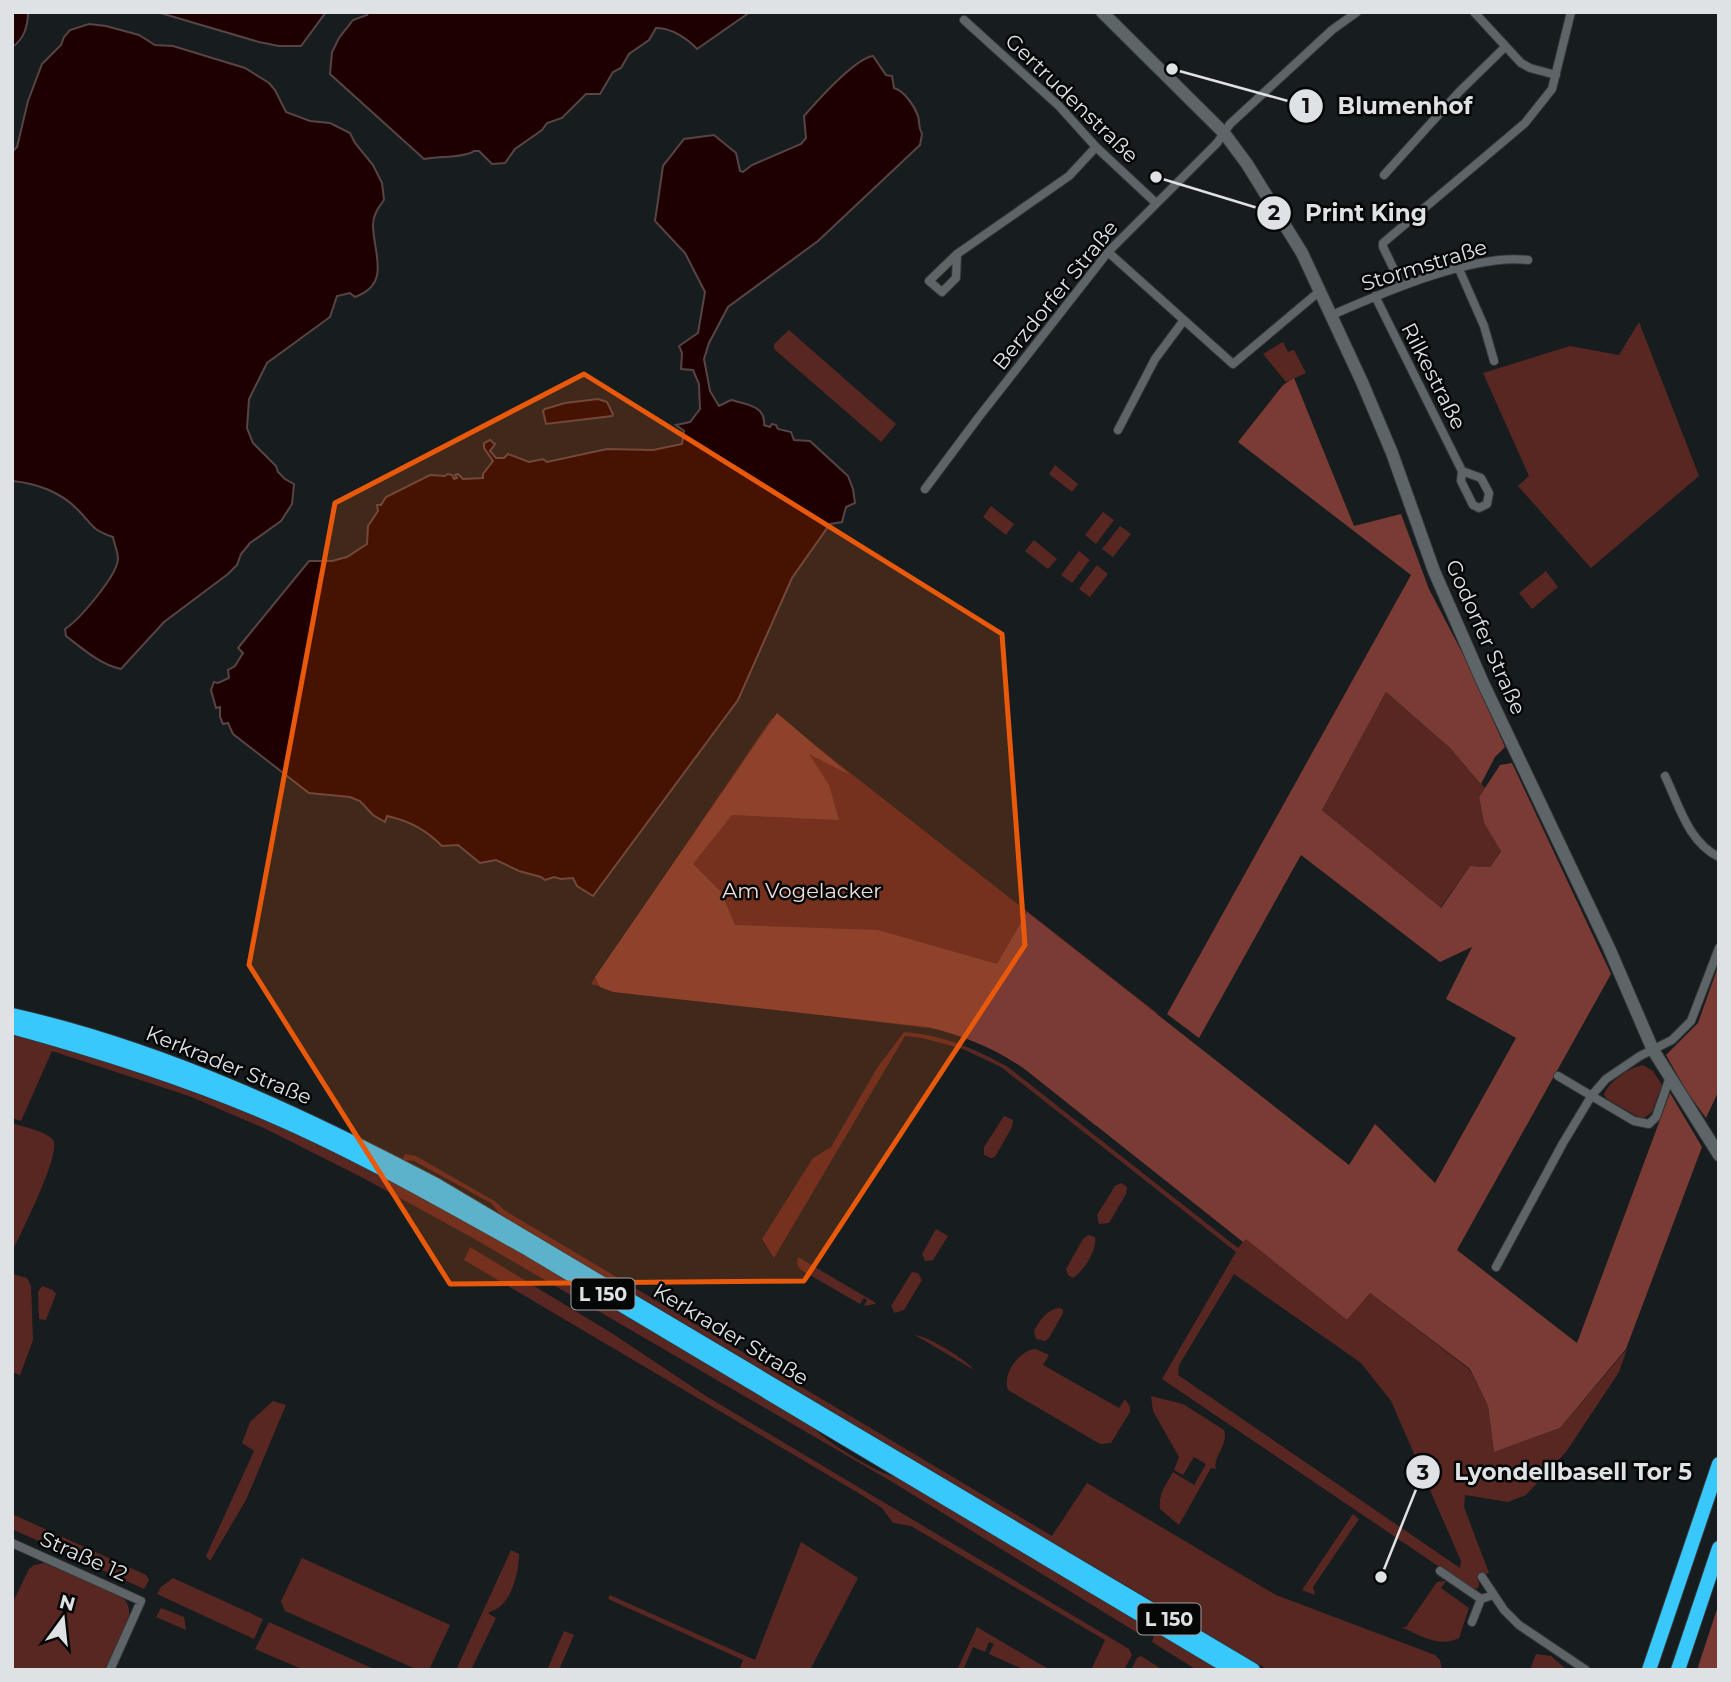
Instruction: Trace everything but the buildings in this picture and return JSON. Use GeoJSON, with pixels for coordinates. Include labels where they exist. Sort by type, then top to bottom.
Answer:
{"type":"FeatureCollection","features":[{"type":"Feature","properties":{"kind":"highway","name":"Kerkrader Straße"},"geometry":{"type":"LineString","coordinates":[[12,1015],[101,1040],[197,1072],[331,1129],[436,1185],[1253,1670]]}},
{"type":"Feature","properties":{"kind":"highway","name":"Kerkrader Straße"},"geometry":{"type":"LineString","coordinates":[[12,1027],[134,1062],[192,1083],[305,1131],[432,1195],[528,1249],[1233,1670]]}},
{"type":"Feature","properties":{"kind":"highway"},"geometry":{"type":"LineString","coordinates":[[1649,1670],[1719,1464]]}},
{"type":"Feature","properties":{"kind":"highway"},"geometry":{"type":"LineString","coordinates":[[1678,1670],[1719,1548]]}},
{"type":"Feature","properties":{"kind":"street","name":"Godorfer Straße"},"geometry":{"type":"LineString","coordinates":[[1102,12],[1224,134],[1247,164],[1295,240],[1321,290],[1392,453],[1434,570],[1472,659],[1609,948],[1653,1050],[1719,1155]]}},
{"type":"Feature","properties":{"kind":"street","name":"Berzdorfer Straße"},"geometry":{"type":"LineString","coordinates":[[925,489],[1108,252],[1217,143],[1230,124],[1332,30],[1357,12]]}},
{"type":"Feature","properties":{"kind":"street"},"geometry":{"type":"LineString","coordinates":[[1474,12],[1521,63],[1556,75]]}},
{"type":"Feature","properties":{"kind":"street"},"geometry":{"type":"LineString","coordinates":[[1402,286],[1383,247],[1386,239],[1525,123],[1548,96],[1556,75],[1571,12]]}},
{"type":"Feature","properties":{"kind":"street","name":"Gertrudenstraße"},"geometry":{"type":"LineString","coordinates":[[964,20],[1059,106],[1096,147],[1156,203]]}},
{"type":"Feature","properties":{"kind":"street"},"geometry":{"type":"LineString","coordinates":[[1384,175],[1459,92],[1505,47]]}},
{"type":"Feature","properties":{"kind":"street"},"geometry":{"type":"LineString","coordinates":[[957,254],[956,278],[942,292],[929,281],[957,254],[1069,176],[1096,147]]}},
{"type":"Feature","properties":{"kind":"street"},"geometry":{"type":"LineString","coordinates":[[1108,252],[1233,364],[1321,290]]}},
{"type":"Feature","properties":{"kind":"street","name":"Stormstraße"},"geometry":{"type":"LineString","coordinates":[[1332,316],[1375,296],[1458,269],[1508,258],[1528,260]]}},
{"type":"Feature","properties":{"kind":"street"},"geometry":{"type":"LineString","coordinates":[[1458,269],[1484,326],[1494,361]]}},
{"type":"Feature","properties":{"kind":"street","name":"Rilkestraße"},"geometry":{"type":"LineString","coordinates":[[1375,296],[1462,471],[1461,481],[1473,505],[1479,508],[1487,504],[1489,493],[1481,478],[1462,471]]}},
{"type":"Feature","properties":{"kind":"street"},"geometry":{"type":"LineString","coordinates":[[1118,430],[1155,359],[1184,320]]}},
{"type":"Feature","properties":{"kind":"street"},"geometry":{"type":"LineString","coordinates":[[1665,776],[1692,835],[1707,851],[1719,857]]}},
{"type":"Feature","properties":{"kind":"street"},"geometry":{"type":"LineString","coordinates":[[1496,1267],[1592,1095],[1606,1079],[1672,1040],[1691,1021],[1719,948]]}},
{"type":"Feature","properties":{"kind":"street"},"geometry":{"type":"LineString","coordinates":[[1558,1076],[1634,1121],[1649,1124],[1656,1118],[1670,1077]]}},
{"type":"Feature","properties":{"kind":"street","name":"Straße 12"},"geometry":{"type":"LineString","coordinates":[[12,1543],[141,1601],[110,1670]]}},
{"type":"Feature","properties":{"kind":"street"},"geometry":{"type":"LineString","coordinates":[[1440,1572],[1481,1599]]}},
{"type":"Feature","properties":{"kind":"street"},"geometry":{"type":"LineString","coordinates":[[1482,1577],[1493,1595],[1519,1625],[1587,1670]]}},
{"type":"Feature","properties":{"kind":"street"},"geometry":{"type":"LineString","coordinates":[[1481,1599],[1493,1595]]}},
{"type":"Feature","properties":{"kind":"street"},"geometry":{"type":"LineString","coordinates":[[1472,1622],[1481,1599]]}},
{"type":"Feature","properties":{"kind":"highlighted area"},"geometry":{"type":"Polygon","coordinates":[[[584,374],[1002,634],[1025,945],[804,1281],[450,1284],[249,965],[335,503],[584,374]]]}},
{"type":"Feature","properties":{"kind":"green space"},"geometry":{"type":"Polygon","coordinates":[[[1639,322],[1699,476],[1591,568],[1518,486],[1529,476],[1483,373],[1570,346],[1619,355],[1639,322]]]}},
{"type":"Feature","properties":{"kind":"green space"},"geometry":{"type":"Polygon","coordinates":[[[789,330],[896,424],[881,442],[774,349],[774,344],[789,330]]]}},
{"type":"Feature","properties":{"kind":"green space"},"geometry":{"type":"Polygon","coordinates":[[[1283,342],[1288,352],[1294,350],[1306,373],[1286,382],[1263,354],[1283,342]]]}},
{"type":"Feature","properties":{"kind":"green space"},"geometry":{"type":"Polygon","coordinates":[[[1055,465],[1078,484],[1072,492],[1049,474],[1055,465]]]}},
{"type":"Feature","properties":{"kind":"green space"},"geometry":{"type":"Polygon","coordinates":[[[991,506],[1014,524],[1006,535],[983,517],[991,506]]]}},
{"type":"Feature","properties":{"kind":"green space"},"geometry":{"type":"Polygon","coordinates":[[[1103,512],[1114,520],[1096,544],[1085,535],[1103,512]]]}},
{"type":"Feature","properties":{"kind":"green space"},"geometry":{"type":"Polygon","coordinates":[[[1120,526],[1131,534],[1113,557],[1102,549],[1120,526]]]}},
{"type":"Feature","properties":{"kind":"green space"},"geometry":{"type":"Polygon","coordinates":[[[1034,540],[1057,559],[1048,569],[1025,551],[1034,540]]]}},
{"type":"Feature","properties":{"kind":"green space"},"geometry":{"type":"Polygon","coordinates":[[[1079,551],[1090,560],[1072,583],[1061,575],[1079,551]]]}},
{"type":"Feature","properties":{"kind":"green space"},"geometry":{"type":"Polygon","coordinates":[[[1097,565],[1108,574],[1090,597],[1079,589],[1097,565]]]}},
{"type":"Feature","properties":{"kind":"green space"},"geometry":{"type":"Polygon","coordinates":[[[1546,571],[1558,587],[1532,609],[1519,593],[1546,571]]]}},
{"type":"Feature","properties":{"kind":"green space"},"geometry":{"type":"Polygon","coordinates":[[[1386,692],[1450,748],[1485,788],[1479,797],[1484,823],[1501,850],[1490,867],[1470,866],[1440,908],[1322,810],[1386,692]]]}},
{"type":"Feature","properties":{"kind":"green space","name":"Am Vogelacker"},"geometry":{"type":"Polygon","coordinates":[[[779,717],[1157,1013],[1096,1126],[1022,1067],[991,1048],[944,1030],[609,989],[591,984],[771,719],[779,717]]]}},
{"type":"Feature","properties":{"kind":"green space"},"geometry":{"type":"Polygon","coordinates":[[[904,1032],[958,1044],[1008,1067],[1238,1248],[1246,1238],[1347,1320],[1370,1293],[1470,1370],[1488,1406],[1494,1452],[1560,1428],[1627,1349],[1619,1372],[1566,1452],[1526,1495],[1508,1502],[1465,1495],[1464,1507],[1489,1573],[1477,1578],[1478,1588],[1472,1589],[1162,1379],[1236,1252],[1001,1067],[963,1049],[905,1036],[774,1258],[762,1239],[813,1158],[831,1147],[877,1068],[904,1032]],[[1234,1274],[1179,1365],[1178,1375],[1460,1568],[1461,1561],[1391,1401],[1361,1363],[1234,1274]]]}},
{"type":"Feature","properties":{"kind":"green space"},"geometry":{"type":"Polygon","coordinates":[[[12,1034],[123,1066],[195,1091],[302,1135],[361,1164],[565,1280],[809,1424],[852,1456],[901,1479],[1221,1670],[1197,1670],[1152,1642],[1154,1636],[1140,1627],[1136,1632],[894,1483],[471,1237],[266,1129],[189,1096],[52,1051],[21,1121],[12,1118],[12,1034]]]}},
{"type":"Feature","properties":{"kind":"green space"},"geometry":{"type":"Polygon","coordinates":[[[1643,1065],[1653,1071],[1662,1085],[1652,1112],[1644,1118],[1638,1117],[1604,1095],[1620,1076],[1643,1065]]]}},
{"type":"Feature","properties":{"kind":"green space"},"geometry":{"type":"Polygon","coordinates":[[[1004,1116],[1013,1120],[1012,1127],[995,1157],[991,1158],[984,1155],[984,1147],[1004,1116]]]}},
{"type":"Feature","properties":{"kind":"green space"},"geometry":{"type":"Polygon","coordinates":[[[12,1123],[45,1134],[53,1140],[54,1148],[46,1177],[12,1252],[12,1123]]]}},
{"type":"Feature","properties":{"kind":"green space"},"geometry":{"type":"Polygon","coordinates":[[[405,1154],[416,1156],[496,1202],[504,1210],[1052,1536],[1087,1483],[1276,1595],[1435,1655],[1440,1660],[1442,1670],[1268,1670],[500,1214],[491,1203],[414,1161],[402,1160],[405,1154]]]}},
{"type":"Feature","properties":{"kind":"green space"},"geometry":{"type":"Polygon","coordinates":[[[1121,1183],[1127,1187],[1126,1194],[1109,1223],[1099,1224],[1097,1215],[1115,1186],[1121,1183]]]}},
{"type":"Feature","properties":{"kind":"green space"},"geometry":{"type":"Polygon","coordinates":[[[936,1229],[948,1236],[933,1260],[925,1261],[922,1254],[936,1229]]]}},
{"type":"Feature","properties":{"kind":"green space"},"geometry":{"type":"Polygon","coordinates":[[[1088,1235],[1095,1237],[1092,1254],[1073,1278],[1068,1275],[1066,1269],[1088,1235]]]}},
{"type":"Feature","properties":{"kind":"green space"},"geometry":{"type":"Polygon","coordinates":[[[470,1247],[613,1334],[706,1396],[1129,1649],[1132,1655],[1124,1670],[1091,1670],[1105,1640],[911,1526],[893,1523],[882,1508],[860,1494],[464,1260],[470,1247]]]}},
{"type":"Feature","properties":{"kind":"green space"},"geometry":{"type":"Polygon","coordinates":[[[798,1257],[876,1303],[864,1306],[867,1300],[864,1298],[860,1304],[801,1270],[797,1264],[798,1257]]]}},
{"type":"Feature","properties":{"kind":"green space"},"geometry":{"type":"Polygon","coordinates":[[[912,1272],[918,1273],[922,1280],[904,1310],[895,1313],[891,1306],[912,1272]]]}},
{"type":"Feature","properties":{"kind":"green space"},"geometry":{"type":"Polygon","coordinates":[[[12,1274],[27,1278],[31,1286],[33,1340],[20,1375],[12,1372],[12,1274]]]}},
{"type":"Feature","properties":{"kind":"green space"},"geometry":{"type":"Polygon","coordinates":[[[42,1286],[56,1294],[46,1320],[39,1319],[38,1292],[42,1286]]]}},
{"type":"Feature","properties":{"kind":"green space"},"geometry":{"type":"Polygon","coordinates":[[[1060,1308],[1063,1313],[1049,1338],[1045,1341],[1036,1339],[1034,1331],[1041,1319],[1051,1310],[1060,1308]]]}},
{"type":"Feature","properties":{"kind":"green space"},"geometry":{"type":"Polygon","coordinates":[[[915,1335],[947,1349],[974,1370],[915,1335]]]}},
{"type":"Feature","properties":{"kind":"green space"},"geometry":{"type":"Polygon","coordinates":[[[1036,1349],[1049,1355],[1043,1365],[1119,1408],[1125,1399],[1130,1412],[1111,1443],[1100,1444],[1008,1390],[1007,1377],[1013,1364],[1030,1350],[1036,1349]]]}},
{"type":"Feature","properties":{"kind":"green space"},"geometry":{"type":"Polygon","coordinates":[[[1151,1396],[1183,1404],[1224,1430],[1224,1441],[1216,1460],[1216,1469],[1211,1468],[1179,1525],[1160,1509],[1163,1490],[1173,1472],[1194,1485],[1206,1464],[1194,1457],[1183,1475],[1174,1470],[1179,1457],[1153,1411],[1151,1396]]]}},
{"type":"Feature","properties":{"kind":"green space"},"geometry":{"type":"Polygon","coordinates":[[[273,1401],[286,1405],[246,1500],[210,1561],[206,1556],[254,1451],[242,1443],[250,1422],[273,1401]]]}},
{"type":"Feature","properties":{"kind":"green space"},"geometry":{"type":"Polygon","coordinates":[[[12,1514],[146,1575],[149,1580],[144,1589],[12,1529],[12,1514]]]}},
{"type":"Feature","properties":{"kind":"green space"},"geometry":{"type":"Polygon","coordinates":[[[1353,1514],[1359,1519],[1313,1587],[1315,1595],[1302,1590],[1353,1514]]]}},
{"type":"Feature","properties":{"kind":"green space"},"geometry":{"type":"Polygon","coordinates":[[[801,1542],[858,1578],[810,1670],[739,1670],[743,1660],[608,1599],[610,1595],[755,1660],[801,1542]]]}},
{"type":"Feature","properties":{"kind":"green space"},"geometry":{"type":"Polygon","coordinates":[[[511,1550],[519,1554],[512,1588],[503,1604],[489,1612],[496,1618],[471,1670],[456,1670],[511,1550]]]}},
{"type":"Feature","properties":{"kind":"green space"},"geometry":{"type":"Polygon","coordinates":[[[302,1558],[450,1625],[429,1670],[418,1670],[285,1611],[281,1601],[302,1558]]]}},
{"type":"Feature","properties":{"kind":"green space"},"geometry":{"type":"Polygon","coordinates":[[[44,1563],[122,1596],[126,1601],[129,1618],[106,1670],[12,1670],[12,1604],[29,1569],[44,1563]]]}},
{"type":"Feature","properties":{"kind":"green space"},"geometry":{"type":"Polygon","coordinates":[[[173,1578],[263,1619],[254,1639],[157,1594],[161,1587],[173,1578]]]}},
{"type":"Feature","properties":{"kind":"green space"},"geometry":{"type":"Polygon","coordinates":[[[1446,1581],[1441,1588],[1469,1608],[1459,1638],[1436,1641],[1401,1627],[1406,1627],[1437,1582],[1446,1581]]]}},
{"type":"Feature","properties":{"kind":"green space"},"geometry":{"type":"Polygon","coordinates":[[[161,1608],[184,1617],[186,1630],[156,1617],[161,1608]]]}},
{"type":"Feature","properties":{"kind":"green space"},"geometry":{"type":"Polygon","coordinates":[[[269,1622],[376,1670],[304,1670],[255,1649],[269,1622]]]}},
{"type":"Feature","properties":{"kind":"green space"},"geometry":{"type":"Polygon","coordinates":[[[977,1627],[1050,1670],[1025,1670],[989,1654],[994,1644],[989,1642],[985,1652],[973,1647],[963,1670],[957,1670],[977,1627]]]}},
{"type":"Feature","properties":{"kind":"green space"},"geometry":{"type":"Polygon","coordinates":[[[564,1631],[574,1635],[559,1670],[547,1670],[564,1631]]]}},
{"type":"Feature","properties":{"kind":"green space"},"geometry":{"type":"Polygon","coordinates":[[[1536,1654],[1551,1656],[1567,1670],[1530,1670],[1536,1654]]]}},
{"type":"Feature","properties":{"kind":"green space"},"geometry":{"type":"Polygon","coordinates":[[[1141,1656],[1163,1670],[1131,1670],[1141,1656]]]}},
{"type":"Feature","properties":{"kind":"shaded area"},"geometry":{"type":"Polygon","coordinates":[[[12,12],[28,12],[24,32],[12,47],[12,12]]]}},
{"type":"Feature","properties":{"kind":"shaded area"},"geometry":{"type":"Polygon","coordinates":[[[157,12],[326,12],[301,46],[279,46],[157,12]]]}},
{"type":"Feature","properties":{"kind":"shaded area"},"geometry":{"type":"Polygon","coordinates":[[[369,12],[750,12],[697,49],[678,34],[656,28],[649,40],[629,54],[621,68],[613,72],[600,94],[586,94],[562,118],[547,123],[542,130],[515,149],[505,163],[492,164],[479,151],[424,159],[330,74],[332,52],[339,38],[353,20],[369,12]]]}},
{"type":"Feature","properties":{"kind":"shaded area"},"geometry":{"type":"Polygon","coordinates":[[[89,24],[139,35],[155,45],[173,46],[245,68],[269,83],[286,112],[310,121],[330,123],[350,133],[373,165],[382,183],[384,200],[373,221],[378,266],[373,284],[355,297],[350,293],[337,296],[330,317],[267,363],[249,399],[247,428],[253,443],[285,479],[294,484],[292,504],[281,521],[250,543],[241,554],[237,565],[228,574],[164,622],[121,669],[106,664],[86,651],[66,636],[65,629],[88,607],[116,567],[118,559],[113,537],[96,529],[56,493],[39,486],[12,481],[12,152],[17,147],[28,101],[42,64],[61,45],[70,30],[89,24]]]}},
{"type":"Feature","properties":{"kind":"shaded area"},"geometry":{"type":"Polygon","coordinates":[[[873,56],[886,75],[892,76],[894,88],[905,95],[914,107],[922,134],[920,145],[818,241],[728,307],[709,343],[704,359],[710,391],[719,406],[731,400],[749,405],[762,414],[764,425],[776,425],[778,429],[791,432],[794,440],[810,441],[848,476],[855,503],[846,507],[842,522],[830,524],[792,578],[738,700],[593,896],[577,886],[573,878],[554,877],[545,880],[496,860],[480,863],[458,845],[442,846],[410,823],[387,816],[385,822],[373,815],[360,801],[350,797],[309,793],[233,734],[228,723],[223,724],[220,707],[216,708],[211,690],[214,682],[229,678],[228,670],[235,666],[243,653],[238,648],[309,561],[332,561],[347,557],[367,544],[368,526],[378,511],[377,505],[381,505],[386,497],[430,475],[448,474],[454,479],[458,474],[463,479],[483,478],[493,461],[484,448],[484,443],[490,440],[495,444],[490,451],[496,458],[504,458],[508,454],[529,462],[543,459],[547,462],[607,449],[653,450],[682,444],[684,431],[676,425],[690,422],[700,409],[699,384],[693,370],[681,369],[682,353],[679,346],[698,333],[705,292],[685,253],[655,221],[663,166],[684,139],[714,135],[736,153],[740,171],[743,172],[752,165],[801,144],[806,138],[804,116],[856,64],[873,56]]]}},
{"type":"Feature","properties":{"kind":"shaded area"},"geometry":{"type":"Polygon","coordinates":[[[1294,378],[1354,526],[1401,514],[1429,589],[1467,662],[1505,747],[1495,757],[1481,784],[1450,748],[1386,692],[1322,810],[1441,908],[1470,866],[1490,867],[1501,851],[1484,823],[1479,797],[1500,765],[1512,763],[1611,974],[1457,1250],[1577,1343],[1670,1093],[1702,1147],[1626,1349],[1560,1428],[1494,1452],[1488,1406],[1470,1369],[1370,1293],[1347,1320],[1246,1239],[1243,1242],[1026,1070],[1003,1055],[967,1039],[928,1027],[613,992],[600,987],[595,977],[777,713],[850,775],[809,754],[829,785],[839,820],[732,815],[693,864],[721,892],[735,925],[878,930],[997,964],[1027,912],[1349,1165],[1375,1124],[1435,1183],[1516,1038],[1446,999],[1472,947],[1440,962],[1301,855],[1199,1038],[1167,1014],[1411,575],[1238,442],[1283,385],[1294,378]]]}},
{"type":"Feature","properties":{"kind":"shaded area"},"geometry":{"type":"Polygon","coordinates":[[[598,399],[607,402],[612,416],[546,424],[543,411],[545,409],[565,403],[598,399]]]}},
{"type":"Feature","properties":{"kind":"shaded area"},"geometry":{"type":"Polygon","coordinates":[[[1719,964],[1719,1090],[1706,1118],[1687,1092],[1666,1055],[1698,1023],[1719,964]]]}},
{"type":"Feature","properties":{"kind":"shaded area"},"geometry":{"type":"Polygon","coordinates":[[[1719,1603],[1719,1670],[1697,1670],[1719,1603]]]}},
{"type":"Feature","properties":{"kind":"place","name":"Blumenhof"},"geometry":{"type":"Point","coordinates":[1172,69]}},
{"type":"Feature","properties":{"kind":"place","name":"Print King"},"geometry":{"type":"Point","coordinates":[1156,177]}},
{"type":"Feature","properties":{"kind":"place","name":"Lyondellbasell Tor 5"},"geometry":{"type":"Point","coordinates":[1381,1577]}}]}
